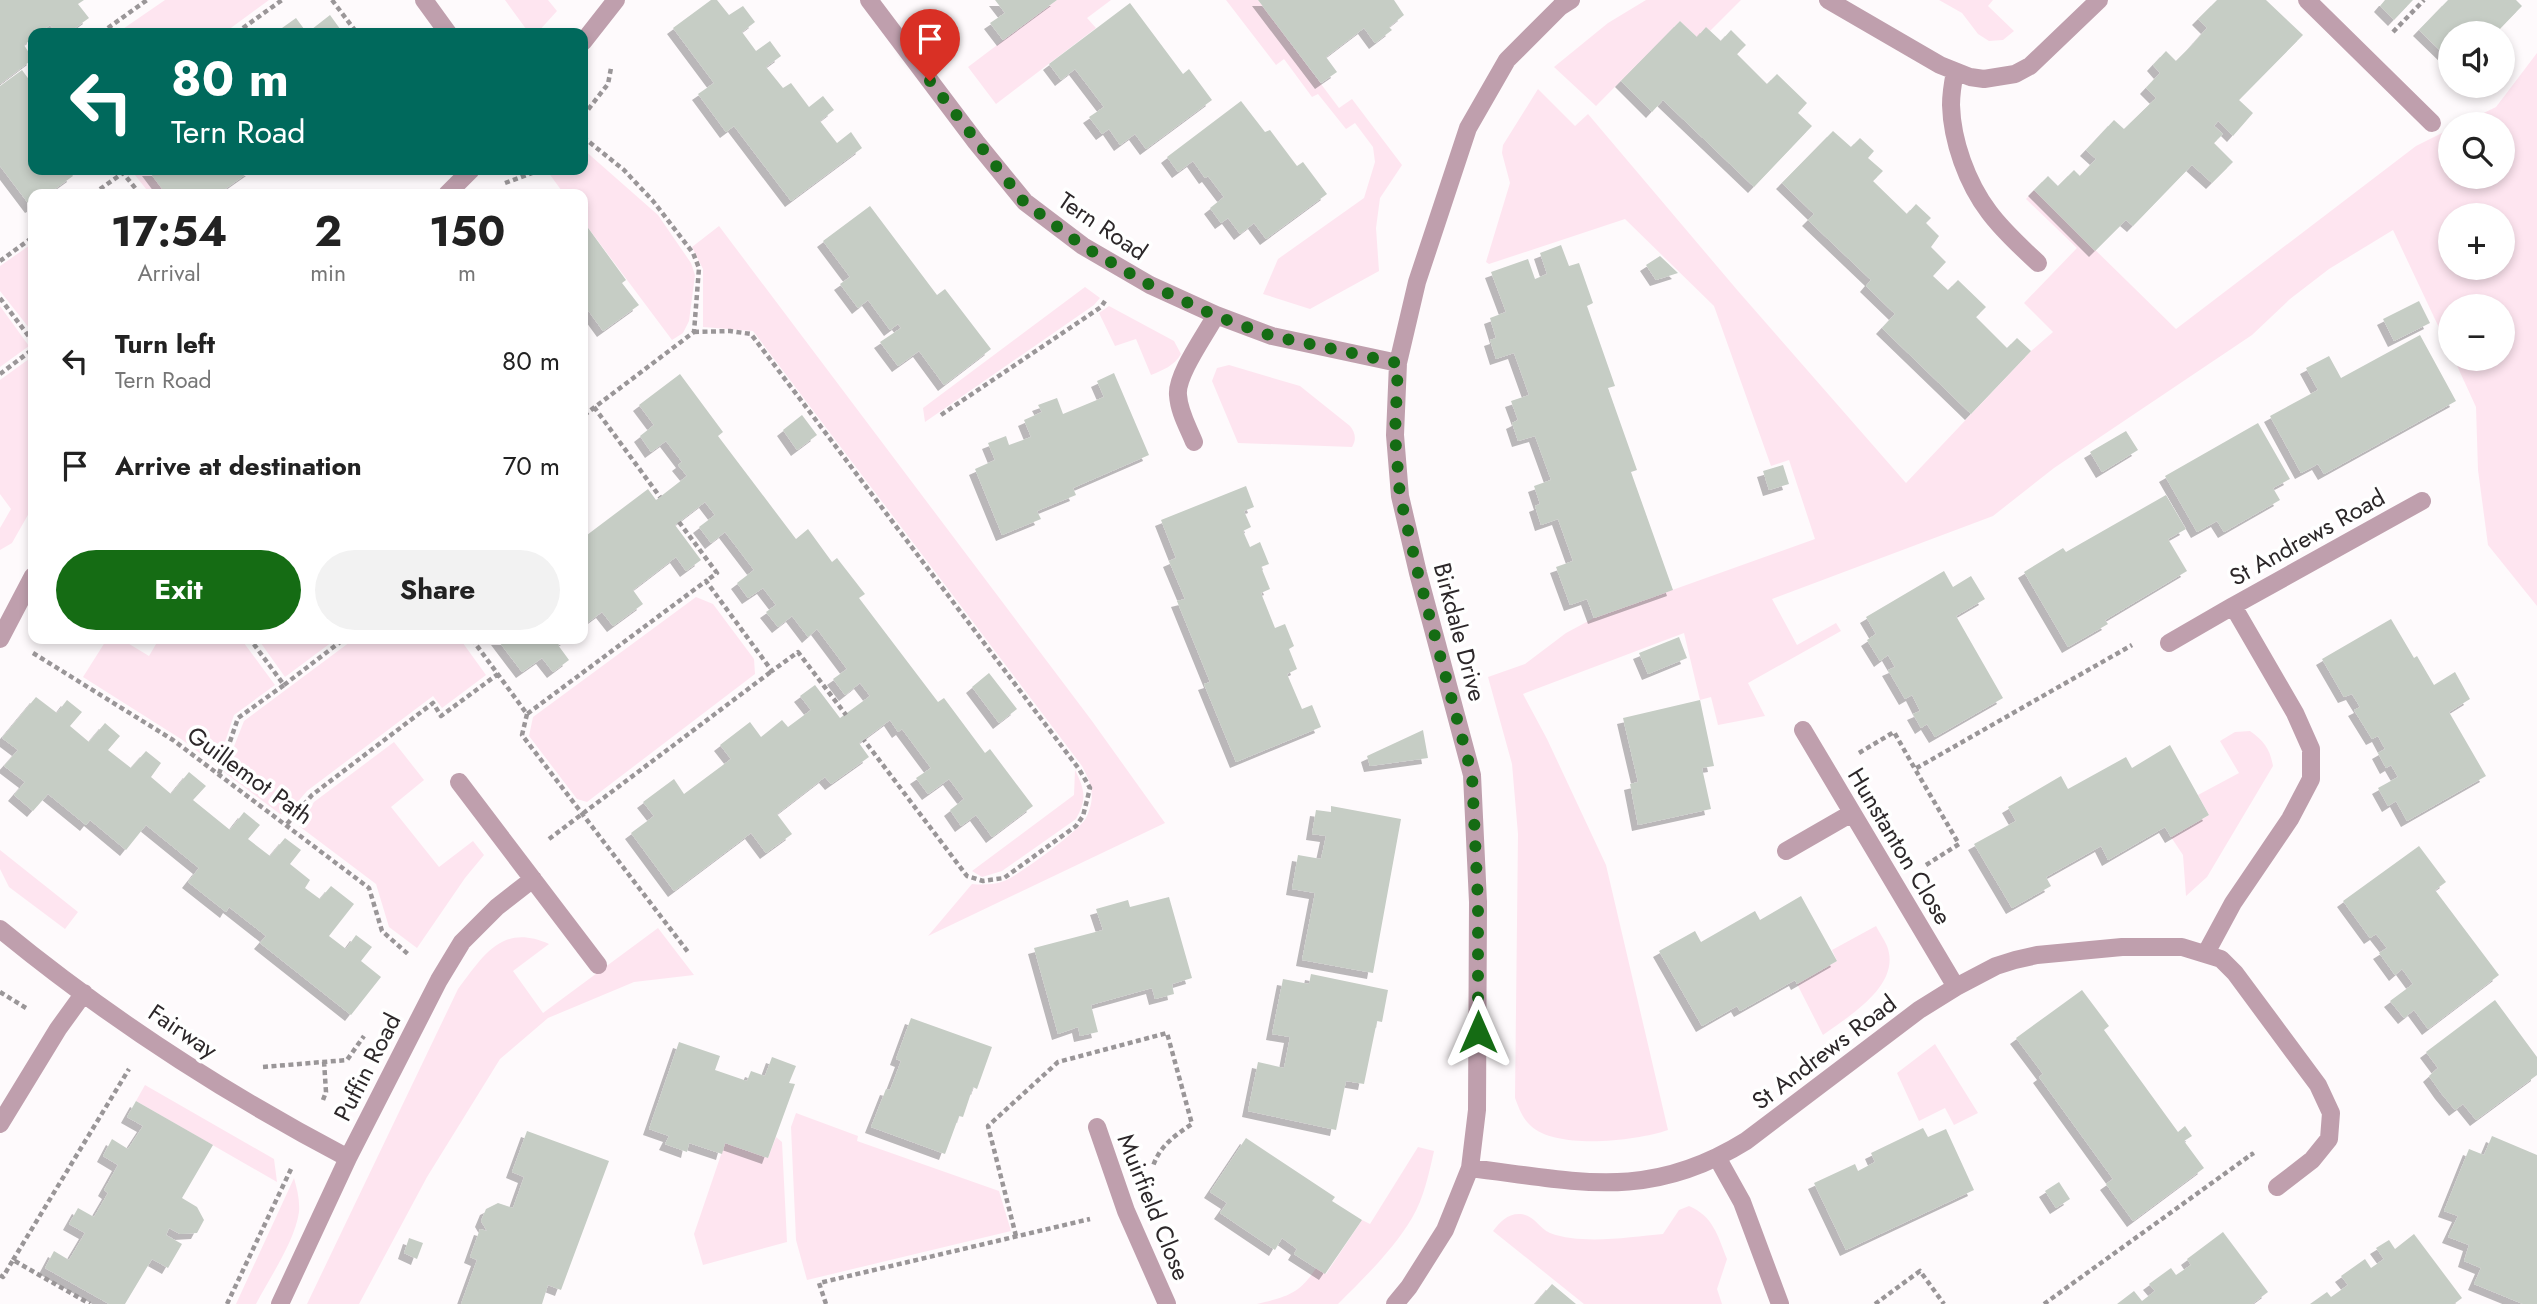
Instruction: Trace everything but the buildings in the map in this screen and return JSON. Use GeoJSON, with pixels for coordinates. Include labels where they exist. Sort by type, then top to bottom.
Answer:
{"type":"FeatureCollection","features":[{"type":"Feature","properties":{"kind":"street"},"geometry":{"type":"LineString","coordinates":[[424,0],[444,28]]}},
{"type":"Feature","properties":{"kind":"street"},"geometry":{"type":"LineString","coordinates":[[588,35],[616,0]]}},
{"type":"Feature","properties":{"kind":"street","name":"Tern Road"},"geometry":{"type":"LineString","coordinates":[[869,0],[1024,202],[1083,246],[1128,273],[1216,316],[1272,336],[1398,363]]}},
{"type":"Feature","properties":{"kind":"street","name":"Birkdale Drive"},"geometry":{"type":"LineString","coordinates":[[1395,1304],[1445,1230],[1469,1168],[1478,1110],[1475,809],[1467,752],[1400,496],[1395,435],[1398,363],[1417,282],[1468,128],[1507,60],[1560,7],[1571,0]]}},
{"type":"Feature","properties":{"kind":"street"},"geometry":{"type":"LineString","coordinates":[[1828,0],[1955,72],[1984,79],[2015,74],[2030,66],[2099,0]]}},
{"type":"Feature","properties":{"kind":"street"},"geometry":{"type":"LineString","coordinates":[[2307,0],[2432,123]]}},
{"type":"Feature","properties":{"kind":"street"},"geometry":{"type":"LineString","coordinates":[[1955,72],[1951,103],[1961,158],[1988,211],[2038,263]]}},
{"type":"Feature","properties":{"kind":"street"},"geometry":{"type":"LineString","coordinates":[[452,189],[466,175]]}},
{"type":"Feature","properties":{"kind":"street"},"geometry":{"type":"LineString","coordinates":[[1194,442],[1180,408],[1177,391],[1216,316]]}},
{"type":"Feature","properties":{"kind":"street","name":"St Andrews Road"},"geometry":{"type":"LineString","coordinates":[[2206,953],[2233,903],[2290,819],[2311,779],[2311,749],[2295,713],[2233,606],[2422,501]]}},
{"type":"Feature","properties":{"kind":"street"},"geometry":{"type":"LineString","coordinates":[[1,636],[28,585]]}},
{"type":"Feature","properties":{"kind":"street"},"geometry":{"type":"LineString","coordinates":[[2169,643],[2233,606]]}},
{"type":"Feature","properties":{"kind":"street","name":"Hunstanton Close"},"geometry":{"type":"LineString","coordinates":[[1803,730],[1956,987]]}},
{"type":"Feature","properties":{"kind":"street"},"geometry":{"type":"LineString","coordinates":[[459,782],[598,965]]}},
{"type":"Feature","properties":{"kind":"street"},"geometry":{"type":"LineString","coordinates":[[1786,851],[1852,813]]}},
{"type":"Feature","properties":{"kind":"street","name":"Puffin Road"},"geometry":{"type":"LineString","coordinates":[[281,1304],[348,1158],[439,980],[462,942],[497,907],[533,879]]}},
{"type":"Feature","properties":{"kind":"street","name":"Fairway"},"geometry":{"type":"LineString","coordinates":[[0,929],[146,1037],[212,1080],[348,1158]]}},
{"type":"Feature","properties":{"kind":"street","name":"St Andrews Road"},"geometry":{"type":"LineString","coordinates":[[1469,1168],[1597,1184],[1629,1183],[1689,1171],[1718,1159],[1746,1142],[1919,1010],[1996,966],[2037,955],[2155,946],[2182,947],[2221,959],[2235,973],[2318,1085],[2330,1113],[2329,1139],[2312,1160],[2277,1187]]}},
{"type":"Feature","properties":{"kind":"street"},"geometry":{"type":"LineString","coordinates":[[0,1124],[83,993]]}},
{"type":"Feature","properties":{"kind":"street","name":"Muirfield Close"},"geometry":{"type":"LineString","coordinates":[[1097,1127],[1126,1211],[1167,1304]]}},
{"type":"Feature","properties":{"kind":"street"},"geometry":{"type":"LineString","coordinates":[[1718,1159],[1742,1202],[1780,1304]]}},
{"type":"Feature","properties":{"kind":"path"},"geometry":{"type":"LineString","coordinates":[[109,28],[147,0]]}},
{"type":"Feature","properties":{"kind":"path"},"geometry":{"type":"LineString","coordinates":[[243,28],[282,0]]}},
{"type":"Feature","properties":{"kind":"path"},"geometry":{"type":"LineString","coordinates":[[332,0],[353,28]]}},
{"type":"Feature","properties":{"kind":"path"},"geometry":{"type":"LineString","coordinates":[[588,141],[631,177],[693,253],[699,268],[694,332]]}},
{"type":"Feature","properties":{"kind":"path"},"geometry":{"type":"LineString","coordinates":[[99,189],[117,175]]}},
{"type":"Feature","properties":{"kind":"path"},"geometry":{"type":"LineString","coordinates":[[0,261],[28,241]]}},
{"type":"Feature","properties":{"kind":"path"},"geometry":{"type":"LineString","coordinates":[[940,415],[1101,307],[1128,273]]}},
{"type":"Feature","properties":{"kind":"path"},"geometry":{"type":"LineString","coordinates":[[0,298],[28,335]]}},
{"type":"Feature","properties":{"kind":"path"},"geometry":{"type":"LineString","coordinates":[[588,412],[694,332],[730,331],[751,334],[1079,769],[1090,788],[1083,816],[1076,826],[1004,878],[983,881],[967,876],[864,740]]}},
{"type":"Feature","properties":{"kind":"path"},"geometry":{"type":"LineString","coordinates":[[0,374],[28,353]]}},
{"type":"Feature","properties":{"kind":"path"},"geometry":{"type":"LineString","coordinates":[[594,407],[660,497]]}},
{"type":"Feature","properties":{"kind":"path"},"geometry":{"type":"LineString","coordinates":[[679,522],[716,573],[527,714],[522,735],[688,952]]}},
{"type":"Feature","properties":{"kind":"path"},"geometry":{"type":"LineString","coordinates":[[706,581],[772,671]]}},
{"type":"Feature","properties":{"kind":"path","name":"Guillemot Path"},"geometry":{"type":"LineString","coordinates":[[1,636],[173,740],[369,888],[382,931],[439,980]]}},
{"type":"Feature","properties":{"kind":"path"},"geometry":{"type":"LineString","coordinates":[[1915,769],[2146,637],[2169,643]]}},
{"type":"Feature","properties":{"kind":"path"},"geometry":{"type":"LineString","coordinates":[[254,644],[284,685]]}},
{"type":"Feature","properties":{"kind":"path"},"geometry":{"type":"LineString","coordinates":[[219,774],[239,718],[337,644]]}},
{"type":"Feature","properties":{"kind":"path"},"geometry":{"type":"LineString","coordinates":[[476,644],[527,714]]}},
{"type":"Feature","properties":{"kind":"path"},"geometry":{"type":"LineString","coordinates":[[520,861],[798,652],[846,715]]}},
{"type":"Feature","properties":{"kind":"path"},"geometry":{"type":"LineString","coordinates":[[287,824],[312,795],[433,703],[441,716],[498,674]]}},
{"type":"Feature","properties":{"kind":"path"},"geometry":{"type":"LineString","coordinates":[[1827,772],[1894,732],[1959,844],[1895,884]]}},
{"type":"Feature","properties":{"kind":"path"},"geometry":{"type":"LineString","coordinates":[[253,1068],[347,1060],[371,1027]]}},
{"type":"Feature","properties":{"kind":"path"},"geometry":{"type":"LineString","coordinates":[[0,1275],[3,1277],[146,1037]]}},
{"type":"Feature","properties":{"kind":"path"},"geometry":{"type":"LineString","coordinates":[[227,1304],[326,1092],[324,1061]]}},
{"type":"Feature","properties":{"kind":"path"},"geometry":{"type":"LineString","coordinates":[[2045,1304],[2252,1154],[2277,1187]]}},
{"type":"Feature","properties":{"kind":"path"},"geometry":{"type":"LineString","coordinates":[[826,1304],[819,1283],[1016,1236]]}},
{"type":"Feature","properties":{"kind":"path"},"geometry":{"type":"LineString","coordinates":[[13,1260],[90,1304]]}},
{"type":"Feature","properties":{"kind":"path"},"geometry":{"type":"LineString","coordinates":[[1875,1304],[1920,1271],[1944,1304]]}},
{"type":"Feature","properties":{"kind":"shaded area"},"geometry":{"type":"Polygon","coordinates":[[[165,0],[269,0],[231,28],[124,28],[165,0]]]}},
{"type":"Feature","properties":{"kind":"shaded area"},"geometry":{"type":"Polygon","coordinates":[[[505,0],[548,0],[557,11],[542,28],[525,28],[505,0]]]}},
{"type":"Feature","properties":{"kind":"shaded area"},"geometry":{"type":"Polygon","coordinates":[[[1057,0],[1111,0],[1087,18],[1096,28],[996,104],[968,67],[1057,0]]]}},
{"type":"Feature","properties":{"kind":"shaded area"},"geometry":{"type":"Polygon","coordinates":[[[1226,0],[1258,0],[1339,108],[1352,99],[1402,165],[1380,198],[1376,228],[1379,271],[1310,309],[1263,294],[1278,259],[1364,198],[1375,162],[1373,147],[1355,123],[1346,129],[1318,94],[1312,97],[1284,59],[1276,65],[1226,0]]]}},
{"type":"Feature","properties":{"kind":"shaded area"},"geometry":{"type":"Polygon","coordinates":[[[1646,0],[1741,0],[1710,31],[1706,27],[1697,37],[1680,21],[1596,106],[1554,67],[1608,23],[1646,0]]]}},
{"type":"Feature","properties":{"kind":"shaded area"},"geometry":{"type":"Polygon","coordinates":[[[1939,0],[1993,0],[1988,6],[2014,31],[2003,40],[1989,41],[1978,34],[1962,13],[1939,0]]]}},
{"type":"Feature","properties":{"kind":"shaded area"},"geometry":{"type":"Polygon","coordinates":[[[2537,53],[2537,606],[2488,545],[2478,470],[2476,407],[2460,371],[2515,371],[2515,294],[2438,294],[2438,326],[2393,230],[2329,269],[2290,299],[2252,335],[2054,468],[1993,516],[1772,599],[1797,645],[1836,623],[1841,631],[1748,683],[1765,716],[1718,725],[1711,697],[1700,700],[1684,633],[1523,694],[1606,865],[1668,1130],[1618,1140],[1577,1141],[1543,1134],[1531,1126],[1515,1098],[1518,834],[1512,764],[1488,677],[1525,664],[1566,633],[1594,618],[1815,539],[1789,460],[1771,466],[1714,306],[1625,219],[1489,264],[1486,262],[1510,183],[1502,153],[1503,145],[1538,89],[1575,126],[1588,114],[1906,483],[2031,351],[2053,332],[2024,303],[2077,248],[2026,199],[2034,190],[2176,329],[2416,146],[2438,135],[2438,189],[2515,189],[2515,112],[2486,112],[2496,107],[2503,98],[2515,98],[2515,82],[2537,53]]]}},
{"type":"Feature","properties":{"kind":"shaded area"},"geometry":{"type":"Polygon","coordinates":[[[588,153],[658,215],[691,263],[695,275],[689,321],[683,333],[672,340],[588,228],[588,189],[560,189],[550,175],[588,175],[588,153]]]}},
{"type":"Feature","properties":{"kind":"shaded area"},"geometry":{"type":"Polygon","coordinates":[[[135,175],[152,175],[162,189],[146,189],[135,175]]]}},
{"type":"Feature","properties":{"kind":"shaded area"},"geometry":{"type":"Polygon","coordinates":[[[719,226],[1092,721],[1165,823],[928,936],[972,884],[984,885],[1004,881],[1022,871],[1073,832],[1089,811],[1092,797],[1090,785],[1082,766],[753,331],[703,327],[703,269],[692,247],[719,226]]]}},
{"type":"Feature","properties":{"kind":"shaded area"},"geometry":{"type":"Polygon","coordinates":[[[28,246],[28,327],[0,291],[0,266],[28,246]]]}},
{"type":"Feature","properties":{"kind":"shaded area"},"geometry":{"type":"Polygon","coordinates":[[[1085,287],[1100,298],[1094,305],[925,422],[923,408],[1085,287]]]}},
{"type":"Feature","properties":{"kind":"shaded area"},"geometry":{"type":"Polygon","coordinates":[[[0,306],[28,347],[0,367],[0,306]]]}},
{"type":"Feature","properties":{"kind":"shaded area"},"geometry":{"type":"Polygon","coordinates":[[[1109,306],[1174,341],[1181,354],[1175,362],[1151,375],[1136,339],[1115,346],[1099,313],[1109,306]]]}},
{"type":"Feature","properties":{"kind":"shaded area"},"geometry":{"type":"Polygon","coordinates":[[[28,360],[28,515],[12,543],[0,550],[0,528],[11,509],[0,494],[0,380],[28,360]]]}},
{"type":"Feature","properties":{"kind":"shaded area"},"geometry":{"type":"Polygon","coordinates":[[[1229,365],[1300,386],[1350,426],[1355,436],[1352,447],[1238,443],[1212,381],[1217,368],[1229,365]]]}},
{"type":"Feature","properties":{"kind":"shaded area"},"geometry":{"type":"Polygon","coordinates":[[[696,597],[713,604],[754,659],[755,674],[587,802],[577,799],[529,736],[533,717],[696,597]]]}},
{"type":"Feature","properties":{"kind":"shaded area"},"geometry":{"type":"Polygon","coordinates":[[[104,644],[129,644],[149,656],[156,644],[245,644],[275,685],[234,715],[217,766],[181,739],[83,677],[104,644]]]}},
{"type":"Feature","properties":{"kind":"shaded area"},"geometry":{"type":"Polygon","coordinates":[[[262,644],[329,644],[285,677],[262,644]]]}},
{"type":"Feature","properties":{"kind":"shaded area"},"geometry":{"type":"Polygon","coordinates":[[[347,644],[464,644],[486,675],[442,708],[433,696],[307,791],[289,812],[280,814],[224,772],[244,721],[347,644]]]}},
{"type":"Feature","properties":{"kind":"shaded area"},"geometry":{"type":"Polygon","coordinates":[[[2250,731],[2266,746],[2273,766],[2207,877],[2186,896],[2183,855],[2171,837],[2209,815],[2198,795],[2239,773],[2220,741],[2235,732],[2250,731]]]}},
{"type":"Feature","properties":{"kind":"shaded area"},"geometry":{"type":"Polygon","coordinates":[[[394,742],[424,780],[391,807],[439,867],[473,841],[484,855],[417,948],[389,927],[376,884],[299,826],[314,802],[394,742]]]}},
{"type":"Feature","properties":{"kind":"shaded area"},"geometry":{"type":"Polygon","coordinates":[[[1075,770],[1083,794],[1082,806],[1076,819],[1002,871],[982,877],[972,871],[1074,795],[1075,770]]]}},
{"type":"Feature","properties":{"kind":"shaded area"},"geometry":{"type":"Polygon","coordinates":[[[0,850],[78,912],[65,929],[9,887],[0,869],[0,850]]]}},
{"type":"Feature","properties":{"kind":"shaded area"},"geometry":{"type":"Polygon","coordinates":[[[1876,926],[1887,946],[1890,960],[1887,974],[1859,1009],[1823,1035],[1797,984],[1837,961],[1832,950],[1876,926]]]}},
{"type":"Feature","properties":{"kind":"shaded area"},"geometry":{"type":"Polygon","coordinates":[[[658,928],[694,975],[634,982],[548,1018],[500,1059],[427,1177],[359,1304],[307,1304],[458,989],[486,954],[506,940],[519,937],[549,944],[513,971],[543,1013],[658,928]]]}},
{"type":"Feature","properties":{"kind":"shaded area"},"geometry":{"type":"Polygon","coordinates":[[[1935,1044],[1978,1113],[1954,1125],[1945,1108],[1919,1121],[1897,1073],[1935,1044]]]}},
{"type":"Feature","properties":{"kind":"shaded area"},"geometry":{"type":"Polygon","coordinates":[[[145,1085],[274,1159],[277,1182],[136,1101],[145,1085]]]}},
{"type":"Feature","properties":{"kind":"shaded area"},"geometry":{"type":"Polygon","coordinates":[[[796,1113],[858,1136],[857,1141],[999,1191],[1011,1231],[807,1280],[796,1240],[791,1127],[796,1113]]]}},
{"type":"Feature","properties":{"kind":"shaded area"},"geometry":{"type":"Polygon","coordinates":[[[776,1137],[782,1142],[787,1242],[703,1265],[694,1234],[725,1143],[768,1158],[776,1137]]]}},
{"type":"Feature","properties":{"kind":"shaded area"},"geometry":{"type":"Polygon","coordinates":[[[1418,1147],[1434,1151],[1426,1185],[1416,1210],[1387,1252],[1338,1304],[1257,1304],[1298,1289],[1316,1268],[1326,1274],[1362,1220],[1370,1224],[1418,1147]]]}},
{"type":"Feature","properties":{"kind":"shaded area"},"geometry":{"type":"Polygon","coordinates":[[[294,1178],[299,1212],[287,1247],[256,1304],[236,1304],[294,1178]]]}},
{"type":"Feature","properties":{"kind":"shaded area"},"geometry":{"type":"Polygon","coordinates":[[[1689,1206],[1709,1221],[1727,1259],[1717,1289],[1722,1304],[1584,1304],[1493,1231],[1507,1217],[1519,1214],[1528,1216],[1550,1233],[1577,1239],[1663,1234],[1679,1210],[1689,1206]]]}},
{"type":"Feature","properties":{"kind":"route"},"geometry":{"type":"LineString","coordinates":[[930,81],[1024,202],[1083,246],[1150,285],[1216,316],[1272,336],[1398,363],[1395,435],[1400,496],[1472,775],[1478,902],[1478,1032]]}}]}
